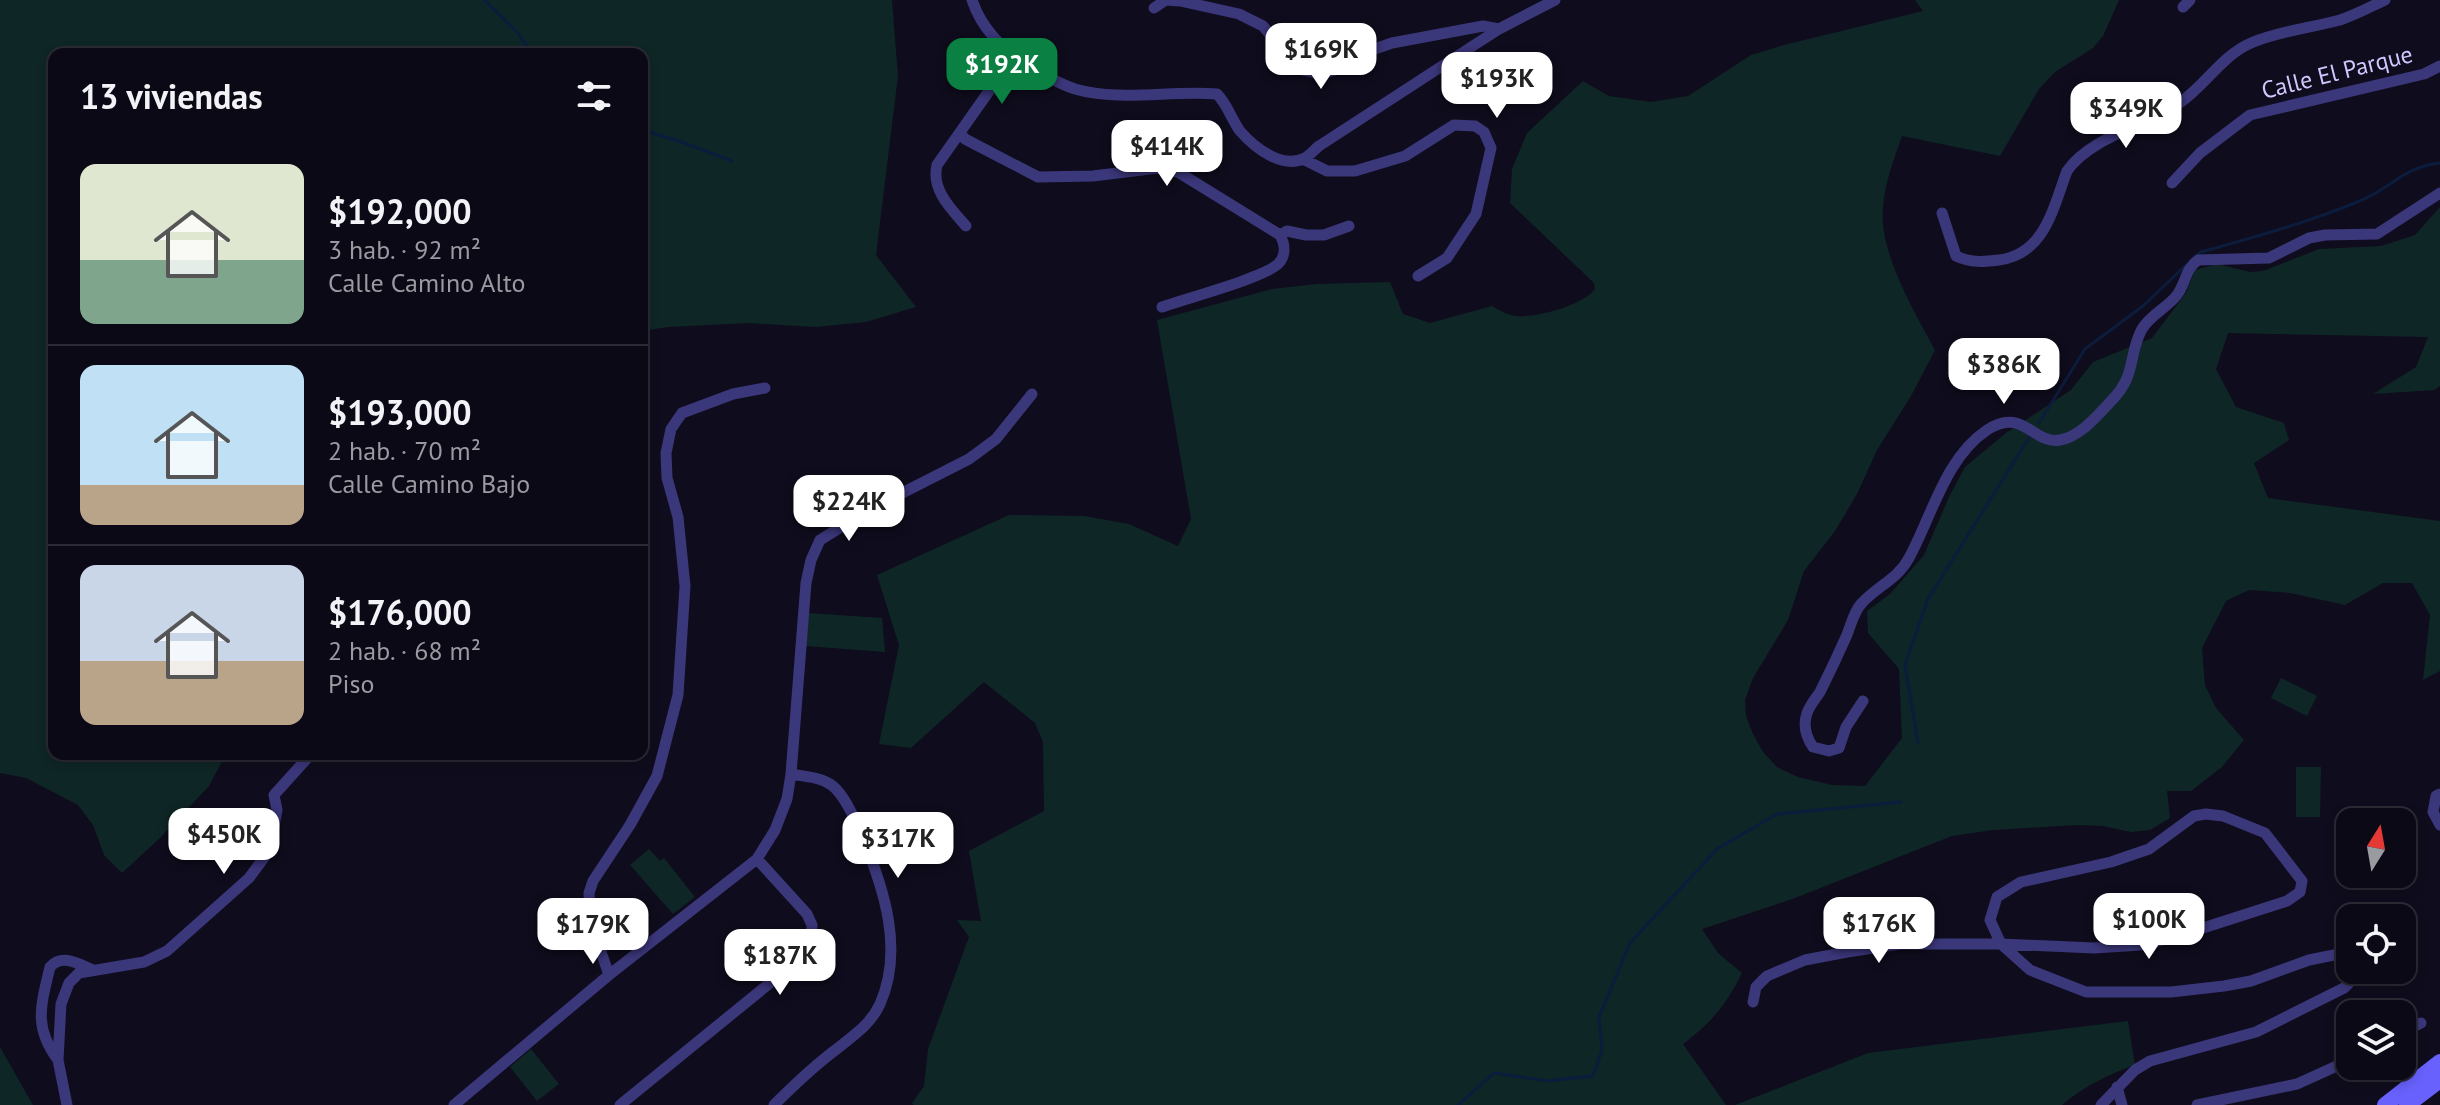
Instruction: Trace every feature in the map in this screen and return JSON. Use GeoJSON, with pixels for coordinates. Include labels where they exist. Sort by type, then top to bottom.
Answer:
{"type":"FeatureCollection","features":[{"type":"Feature","properties":{"kind":"main road"},"geometry":{"type":"LineString","coordinates":[[2385,1105],[2440,1062]]}},
{"type":"Feature","properties":{"kind":"main road"},"geometry":{"type":"LineString","coordinates":[[2407,1105],[2440,1080]]}},
{"type":"Feature","properties":{"kind":"street"},"geometry":{"type":"LineString","coordinates":[[972,0],[994,39],[1013,57],[1047,77],[1078,90],[1217,94],[1239,129],[1255,145],[1282,160],[1303,159],[1327,171],[1355,171],[1405,156],[1454,125],[1475,126],[1484,132],[1491,148],[1476,214],[1447,258],[1418,276]]}},
{"type":"Feature","properties":{"kind":"street"},"geometry":{"type":"LineString","coordinates":[[1154,8],[1166,0],[1239,14],[1263,26],[1298,69],[1320,74],[1339,69],[1369,51],[1392,43],[1483,26],[1499,29]]}},
{"type":"Feature","properties":{"kind":"street"},"geometry":{"type":"LineString","coordinates":[[1303,159],[1499,29],[1555,0]]}},
{"type":"Feature","properties":{"kind":"street"},"geometry":{"type":"LineString","coordinates":[[1942,213],[1956,256],[1968,261],[2011,258],[2031,247],[2045,230],[2067,171],[2072,163],[2092,149],[2180,103],[2235,51],[2253,42],[2343,19],[2385,0]]}},
{"type":"Feature","properties":{"kind":"street"},"geometry":{"type":"LineString","coordinates":[[966,226],[941,196],[935,173],[937,165],[1013,57]]}},
{"type":"Feature","properties":{"kind":"street","name":"Calle El Parque"},"geometry":{"type":"LineString","coordinates":[[2172,183],[2200,153],[2250,115],[2424,74],[2440,66]]}},
{"type":"Feature","properties":{"kind":"street"},"geometry":{"type":"LineString","coordinates":[[961,134],[965,139],[1038,177],[1093,176],[1158,168],[1178,172],[1280,235],[1284,254],[1278,265],[1245,280],[1162,307]]}},
{"type":"Feature","properties":{"kind":"street"},"geometry":{"type":"LineString","coordinates":[[1863,701],[1846,727],[1839,748],[1829,751],[1813,747],[1805,729],[1807,713],[1854,616],[1861,604],[1901,571],[1931,508],[1971,442],[1991,427],[2011,422],[2022,423],[2046,439],[2059,440],[2075,434],[2090,422],[2118,395],[2129,379],[2140,331],[2181,291],[2187,271],[2198,260],[2269,258],[2309,238],[2377,234],[2440,193]]}},
{"type":"Feature","properties":{"kind":"street"},"geometry":{"type":"LineString","coordinates":[[1280,235],[1287,231],[1324,235],[1349,226]]}},
{"type":"Feature","properties":{"kind":"street"},"geometry":{"type":"LineString","coordinates":[[609,975],[590,920],[589,893],[593,881],[630,825],[657,776],[678,695],[685,586],[678,517],[667,478],[666,453],[671,429],[682,413],[733,394],[765,388]]}},
{"type":"Feature","properties":{"kind":"street"},"geometry":{"type":"LineString","coordinates":[[454,1105],[609,975],[757,859],[775,830],[787,799],[806,583],[820,540],[867,511],[969,459],[996,439],[1032,394]]}},
{"type":"Feature","properties":{"kind":"street"},"geometry":{"type":"LineString","coordinates":[[67,1105],[58,1060],[61,1004],[69,983],[79,973],[91,969],[144,962],[167,951],[249,878],[266,855],[272,837],[277,802],[274,795],[306,760]]}},
{"type":"Feature","properties":{"kind":"street"},"geometry":{"type":"LineString","coordinates":[[774,1105],[864,1026],[880,1004],[889,969],[889,917],[880,878],[851,814],[837,790],[828,783],[791,774]]}},
{"type":"Feature","properties":{"kind":"street"},"geometry":{"type":"LineString","coordinates":[[2440,794],[2436,796],[2433,812],[2440,825]]}},
{"type":"Feature","properties":{"kind":"street"},"geometry":{"type":"LineString","coordinates":[[1753,1002],[1756,987],[1767,976],[1805,960],[1900,944],[2001,944],[2094,948],[2141,945],[2287,901],[2300,892],[2302,881],[2265,833],[2223,816],[2194,816],[2149,849],[2111,862],[2021,882],[1997,897],[1990,920],[2001,944],[2030,970],[2086,992],[2171,992],[2224,986],[2251,981],[2309,960],[2336,955]]}},
{"type":"Feature","properties":{"kind":"street"},"geometry":{"type":"LineString","coordinates":[[620,1105],[786,970],[811,946],[812,925],[807,914],[757,859]]}},
{"type":"Feature","properties":{"kind":"street"},"geometry":{"type":"LineString","coordinates":[[58,1060],[44,1042],[41,1025],[41,1007],[50,967],[61,960],[72,960],[91,969]]}},
{"type":"Feature","properties":{"kind":"street"},"geometry":{"type":"LineString","coordinates":[[2101,1105],[2135,1070],[2150,1061],[2256,1032],[2333,996],[2348,984]]}},
{"type":"Feature","properties":{"kind":"street"},"geometry":{"type":"LineString","coordinates":[[2416,1026],[2421,1023]]}},
{"type":"Feature","properties":{"kind":"street"},"geometry":{"type":"LineString","coordinates":[[2197,1105],[2297,1084],[2336,1066]]}},
{"type":"Feature","properties":{"kind":"street"},"geometry":{"type":"LineString","coordinates":[[2117,1087],[2122,1105]]}},
{"type":"Feature","properties":{"kind":"green space"},"geometry":{"type":"Polygon","coordinates":[[[0,0],[892,0],[898,76],[876,255],[916,307],[866,322],[816,327],[749,323],[648,330],[648,48],[48,48],[48,760],[223,760],[209,786],[122,873],[104,855],[93,825],[78,805],[26,778],[0,773],[0,0]]]}},
{"type":"Feature","properties":{"kind":"green space"},"geometry":{"type":"Polygon","coordinates":[[[1915,0],[2119,0],[2103,36],[2093,48],[2055,72],[2039,89],[2000,156],[1902,136],[1886,189],[1883,224],[1892,262],[1935,350],[1877,450],[1857,494],[1835,531],[1804,571],[1788,620],[1753,678],[1745,700],[1746,716],[1763,752],[1777,767],[1798,777],[1832,785],[1865,786],[1902,738],[1899,669],[1868,633],[1867,611],[1890,594],[1924,555],[1965,467],[2006,433],[2071,390],[2093,362],[2152,338],[2186,293],[2195,270],[2217,264],[2250,272],[2263,271],[2319,249],[2381,246],[2415,235],[2440,207],[2440,386],[2434,390],[2373,394],[2416,367],[2428,337],[2228,333],[2216,369],[2236,407],[2284,423],[2289,440],[2254,463],[2268,498],[2440,521],[2440,671],[2423,680],[2430,615],[2412,583],[2383,583],[2345,605],[2290,593],[2249,590],[2226,601],[2202,648],[2205,685],[2216,708],[2244,740],[2222,767],[2191,791],[2167,791],[2170,818],[2150,830],[2131,832],[2103,826],[2076,825],[1952,836],[1795,898],[1702,929],[1718,953],[1742,973],[1717,1012],[1683,1044],[1726,1105],[914,1105],[912,1103],[924,1086],[928,1049],[969,937],[957,920],[981,921],[969,851],[1044,811],[1043,742],[1035,723],[984,682],[911,748],[879,744],[899,645],[877,575],[1009,515],[1084,516],[1129,524],[1178,546],[1191,519],[1157,320],[1272,289],[1317,284],[1390,282],[1403,314],[1430,323],[1492,306],[1509,315],[1525,316],[1570,305],[1589,295],[1595,289],[1594,283],[1510,203],[1512,169],[1527,133],[1583,81],[1609,96],[1651,102],[1688,96],[1751,55],[1923,11],[1915,0]]]}},
{"type":"Feature","properties":{"kind":"green space"},"geometry":{"type":"Polygon","coordinates":[[[808,613],[882,618],[885,652],[806,646],[808,613]]]}},
{"type":"Feature","properties":{"kind":"green space"},"geometry":{"type":"Polygon","coordinates":[[[2281,678],[2317,696],[2307,716],[2271,698],[2281,678]]]}},
{"type":"Feature","properties":{"kind":"green space"},"geometry":{"type":"Polygon","coordinates":[[[2296,767],[2321,767],[2320,817],[2296,817],[2296,767]]]}},
{"type":"Feature","properties":{"kind":"green space"},"geometry":{"type":"Polygon","coordinates":[[[649,849],[660,861],[664,858],[695,897],[673,914],[630,865],[649,849]]]}},
{"type":"Feature","properties":{"kind":"green space"},"geometry":{"type":"Polygon","coordinates":[[[2128,1021],[2135,1065],[2097,1082],[2062,1105],[1735,1105],[1868,1053],[2128,1021]]]}},
{"type":"Feature","properties":{"kind":"green space"},"geometry":{"type":"Polygon","coordinates":[[[0,1047],[33,1105],[0,1105],[0,1047]]]}},
{"type":"Feature","properties":{"kind":"green space"},"geometry":{"type":"Polygon","coordinates":[[[531,1049],[559,1084],[537,1101],[510,1067],[531,1049]]]}},
{"type":"Feature","properties":{"kind":"waterway"},"geometry":{"type":"LineString","coordinates":[[484,0],[517,32],[528,48]]}},
{"type":"Feature","properties":{"kind":"waterway"},"geometry":{"type":"LineString","coordinates":[[648,132],[732,161]]}},
{"type":"Feature","properties":{"kind":"waterway"},"geometry":{"type":"LineString","coordinates":[[2196,256],[2342,208],[2373,195],[2407,173],[2440,163]]}},
{"type":"Feature","properties":{"kind":"waterway"},"geometry":{"type":"LineString","coordinates":[[2039,423],[2085,349],[2143,306],[2187,264]]}},
{"type":"Feature","properties":{"kind":"waterway"},"geometry":{"type":"LineString","coordinates":[[1918,742],[1905,665],[1928,599],[2030,436]]}},
{"type":"Feature","properties":{"kind":"waterway"},"geometry":{"type":"LineString","coordinates":[[1458,1105],[1494,1073],[1547,1081],[1593,1076],[1602,1050],[1599,1017],[1630,943],[1717,849],[1777,814],[1901,802]]}}]}
